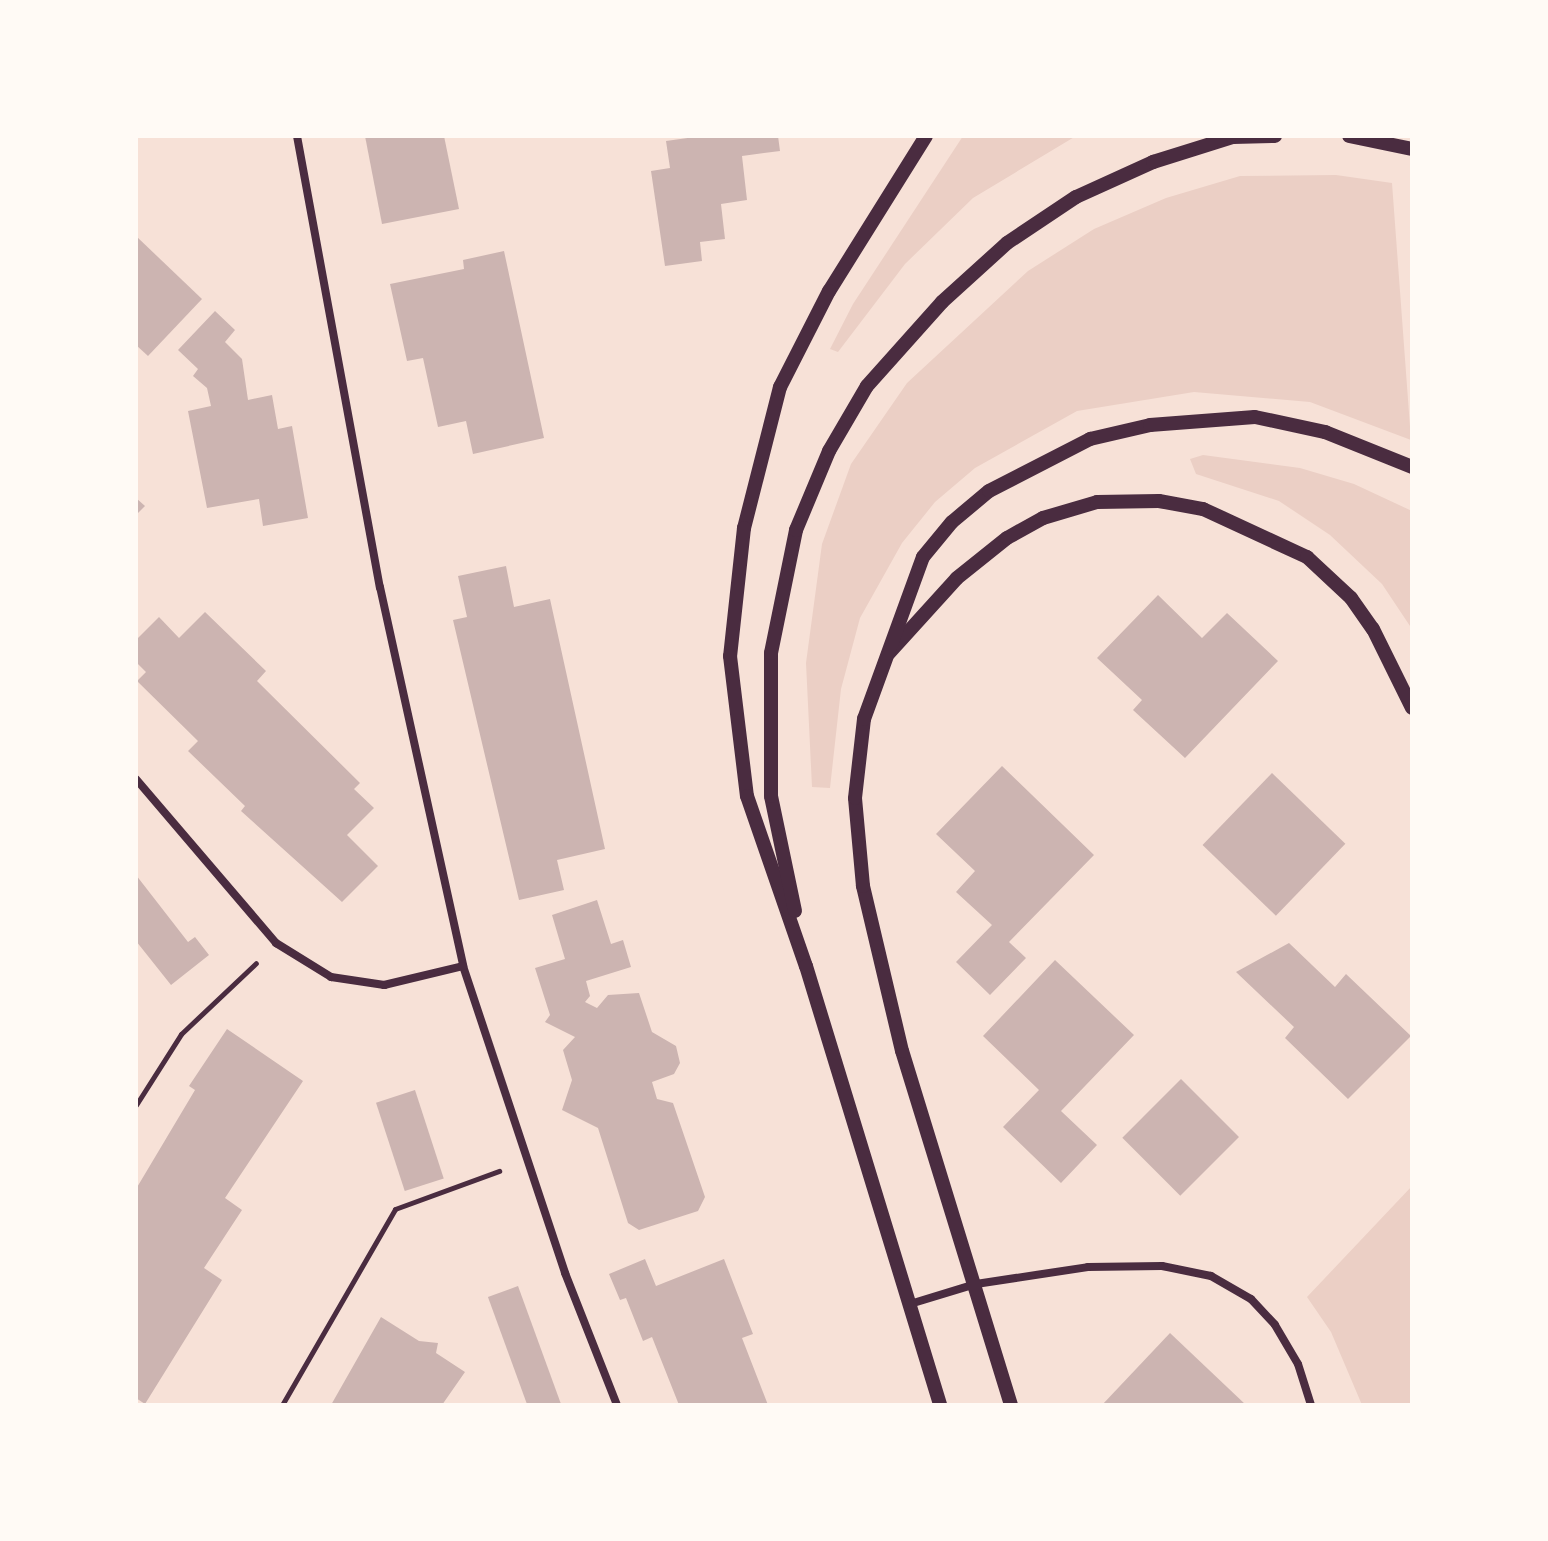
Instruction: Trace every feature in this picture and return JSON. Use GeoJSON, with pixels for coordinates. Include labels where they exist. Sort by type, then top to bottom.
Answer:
{"type":"FeatureCollection","features":[{"type":"Feature","properties":{"kind":"street"},"geometry":{"type":"LineString","coordinates":[[297,136],[380,587],[463,966],[565,1273],[617,1405]]}},
{"type":"Feature","properties":{"kind":"street"},"geometry":{"type":"LineString","coordinates":[[926,136],[801,340],[780,387],[744,528],[730,656],[747,796],[806,966],[940,1405]]}},
{"type":"Feature","properties":{"kind":"street"},"geometry":{"type":"LineString","coordinates":[[806,966],[771,796],[771,653],[796,530],[829,451],[880,366],[1007,243],[1076,197],[1153,162],[1233,137],[1275,136]]}},
{"type":"Feature","properties":{"kind":"street"},"geometry":{"type":"LineString","coordinates":[[1349,136],[1412,149]]}},
{"type":"Feature","properties":{"kind":"street"},"geometry":{"type":"LineString","coordinates":[[1011,1405],[902,1051],[863,886],[855,798],[864,719],[881,662],[923,557],[952,522],[989,491],[1090,439],[1150,425],[1255,417],[1325,432],[1412,467]]}},
{"type":"Feature","properties":{"kind":"street"},"geometry":{"type":"LineString","coordinates":[[881,662],[957,578],[1007,538],[1043,518],[1097,502],[1159,501],[1203,509],[1307,557],[1351,598],[1373,629],[1412,708]]}},
{"type":"Feature","properties":{"kind":"street"},"geometry":{"type":"LineString","coordinates":[[136,779],[276,943],[331,977],[384,985],[463,966]]}},
{"type":"Feature","properties":{"kind":"street"},"geometry":{"type":"LineString","coordinates":[[910,1304],[976,1284],[1088,1267],[1162,1266],[1211,1276],[1251,1299],[1275,1325],[1298,1364],[1311,1405]]}},
{"type":"Feature","properties":{"kind":"path"},"geometry":{"type":"LineString","coordinates":[[136,1105],[181,1034],[243,976]]}},
{"type":"Feature","properties":{"kind":"path"},"geometry":{"type":"LineString","coordinates":[[282,1405],[395,1209],[489,1174]]}},
{"type":"Feature","properties":{"kind":"shaded area"},"geometry":{"type":"Polygon","coordinates":[[[963,136],[1076,136],[973,198],[905,264],[838,352],[830,349],[853,304],[963,136]]]}},
{"type":"Feature","properties":{"kind":"shaded area"},"geometry":{"type":"Polygon","coordinates":[[[1336,175],[1392,183],[1411,440],[1310,402],[1194,392],[1077,411],[975,468],[935,502],[902,543],[860,618],[841,689],[830,788],[812,787],[806,663],[822,544],[851,464],[907,383],[1028,271],[1094,229],[1166,198],[1240,176],[1336,175]]]}},
{"type":"Feature","properties":{"kind":"shaded area"},"geometry":{"type":"Polygon","coordinates":[[[1203,455],[1300,468],[1354,484],[1412,511],[1412,629],[1382,584],[1330,535],[1279,501],[1196,474],[1190,459],[1203,455]]]}},
{"type":"Feature","properties":{"kind":"shaded area"},"geometry":{"type":"Polygon","coordinates":[[[1412,1186],[1412,1405],[1362,1405],[1331,1332],[1307,1297],[1412,1186]]]}},
{"type":"Feature","properties":{"kind":"building"},"geometry":{"type":"Polygon","coordinates":[[[365,136],[444,136],[459,209],[382,224],[365,136]]]}},
{"type":"Feature","properties":{"kind":"building"},"geometry":{"type":"Polygon","coordinates":[[[702,136],[778,136],[780,151],[742,156],[747,200],[721,204],[725,239],[700,242],[702,261],[665,266],[651,171],[670,168],[666,141],[702,136]]]}},
{"type":"Feature","properties":{"kind":"building"},"geometry":{"type":"Polygon","coordinates":[[[136,236],[202,299],[148,356],[136,345],[136,236]]]}},
{"type":"Feature","properties":{"kind":"building"},"geometry":{"type":"Polygon","coordinates":[[[504,251],[544,438],[473,454],[466,421],[438,427],[423,358],[407,361],[390,284],[464,269],[463,260],[504,251]]]}},
{"type":"Feature","properties":{"kind":"building"},"geometry":{"type":"Polygon","coordinates":[[[215,311],[235,330],[225,342],[242,359],[248,400],[272,395],[278,429],[292,426],[308,518],[263,526],[259,499],[207,508],[188,411],[211,406],[207,388],[193,376],[198,369],[178,350],[215,311]]]}},
{"type":"Feature","properties":{"kind":"building"},"geometry":{"type":"Polygon","coordinates":[[[136,498],[145,506],[136,515],[136,498]]]}},
{"type":"Feature","properties":{"kind":"building"},"geometry":{"type":"Polygon","coordinates":[[[506,566],[514,607],[550,599],[605,849],[557,860],[564,890],[519,900],[453,620],[467,617],[458,576],[506,566]]]}},
{"type":"Feature","properties":{"kind":"building"},"geometry":{"type":"Polygon","coordinates":[[[1158,595],[1202,638],[1227,613],[1278,661],[1185,758],[1133,710],[1142,700],[1097,658],[1158,595]]]}},
{"type":"Feature","properties":{"kind":"building"},"geometry":{"type":"Polygon","coordinates":[[[205,612],[266,671],[257,681],[360,783],[354,789],[374,808],[347,835],[378,866],[342,902],[241,811],[245,806],[188,751],[198,741],[137,681],[146,672],[136,662],[136,640],[159,617],[179,638],[205,612]]]}},
{"type":"Feature","properties":{"kind":"building"},"geometry":{"type":"Polygon","coordinates":[[[1002,766],[1094,855],[1009,942],[1026,958],[990,995],[956,962],[992,925],[956,892],[975,871],[936,834],[1002,766]]]}},
{"type":"Feature","properties":{"kind":"building"},"geometry":{"type":"Polygon","coordinates":[[[1272,773],[1345,844],[1276,916],[1203,845],[1272,773]]]}},
{"type":"Feature","properties":{"kind":"building"},"geometry":{"type":"Polygon","coordinates":[[[136,875],[188,942],[195,937],[209,955],[171,985],[136,941],[136,875]]]}},
{"type":"Feature","properties":{"kind":"building"},"geometry":{"type":"Polygon","coordinates":[[[597,900],[611,944],[623,940],[631,967],[586,981],[590,996],[585,1002],[597,1008],[608,995],[639,993],[652,1032],[676,1046],[680,1063],[674,1074],[652,1082],[657,1099],[673,1103],[705,1197],[698,1211],[639,1230],[628,1223],[598,1128],[562,1110],[572,1080],[563,1050],[575,1037],[545,1022],[550,1015],[535,968],[565,959],[552,915],[597,900]]]}},
{"type":"Feature","properties":{"kind":"building"},"geometry":{"type":"Polygon","coordinates":[[[1289,943],[1335,987],[1346,974],[1411,1036],[1348,1099],[1285,1038],[1294,1027],[1236,972],[1289,943]]]}},
{"type":"Feature","properties":{"kind":"building"},"geometry":{"type":"Polygon","coordinates":[[[1055,960],[1134,1035],[1061,1111],[1097,1145],[1061,1183],[1003,1127],[1039,1090],[983,1036],[1055,960]]]}},
{"type":"Feature","properties":{"kind":"building"},"geometry":{"type":"Polygon","coordinates":[[[227,1029],[303,1081],[225,1198],[242,1210],[204,1268],[222,1280],[145,1404],[136,1398],[136,1189],[195,1090],[189,1086],[227,1029]]]}},
{"type":"Feature","properties":{"kind":"building"},"geometry":{"type":"Polygon","coordinates":[[[1181,1079],[1239,1137],[1180,1196],[1122,1138],[1181,1079]]]}},
{"type":"Feature","properties":{"kind":"building"},"geometry":{"type":"Polygon","coordinates":[[[415,1090],[444,1178],[405,1191],[376,1103],[415,1090]]]}},
{"type":"Feature","properties":{"kind":"building"},"geometry":{"type":"Polygon","coordinates":[[[645,1259],[656,1286],[724,1259],[753,1334],[742,1338],[768,1405],[679,1405],[652,1337],[643,1341],[626,1298],[620,1300],[609,1274],[645,1259]]]}},
{"type":"Feature","properties":{"kind":"building"},"geometry":{"type":"Polygon","coordinates":[[[518,1286],[561,1405],[527,1405],[488,1297],[518,1286]]]}},
{"type":"Feature","properties":{"kind":"building"},"geometry":{"type":"Polygon","coordinates":[[[381,1317],[419,1341],[438,1343],[436,1353],[465,1372],[442,1405],[331,1405],[381,1317]]]}},
{"type":"Feature","properties":{"kind":"building"},"geometry":{"type":"Polygon","coordinates":[[[1170,1333],[1246,1405],[1102,1405],[1170,1333]]]}}]}
